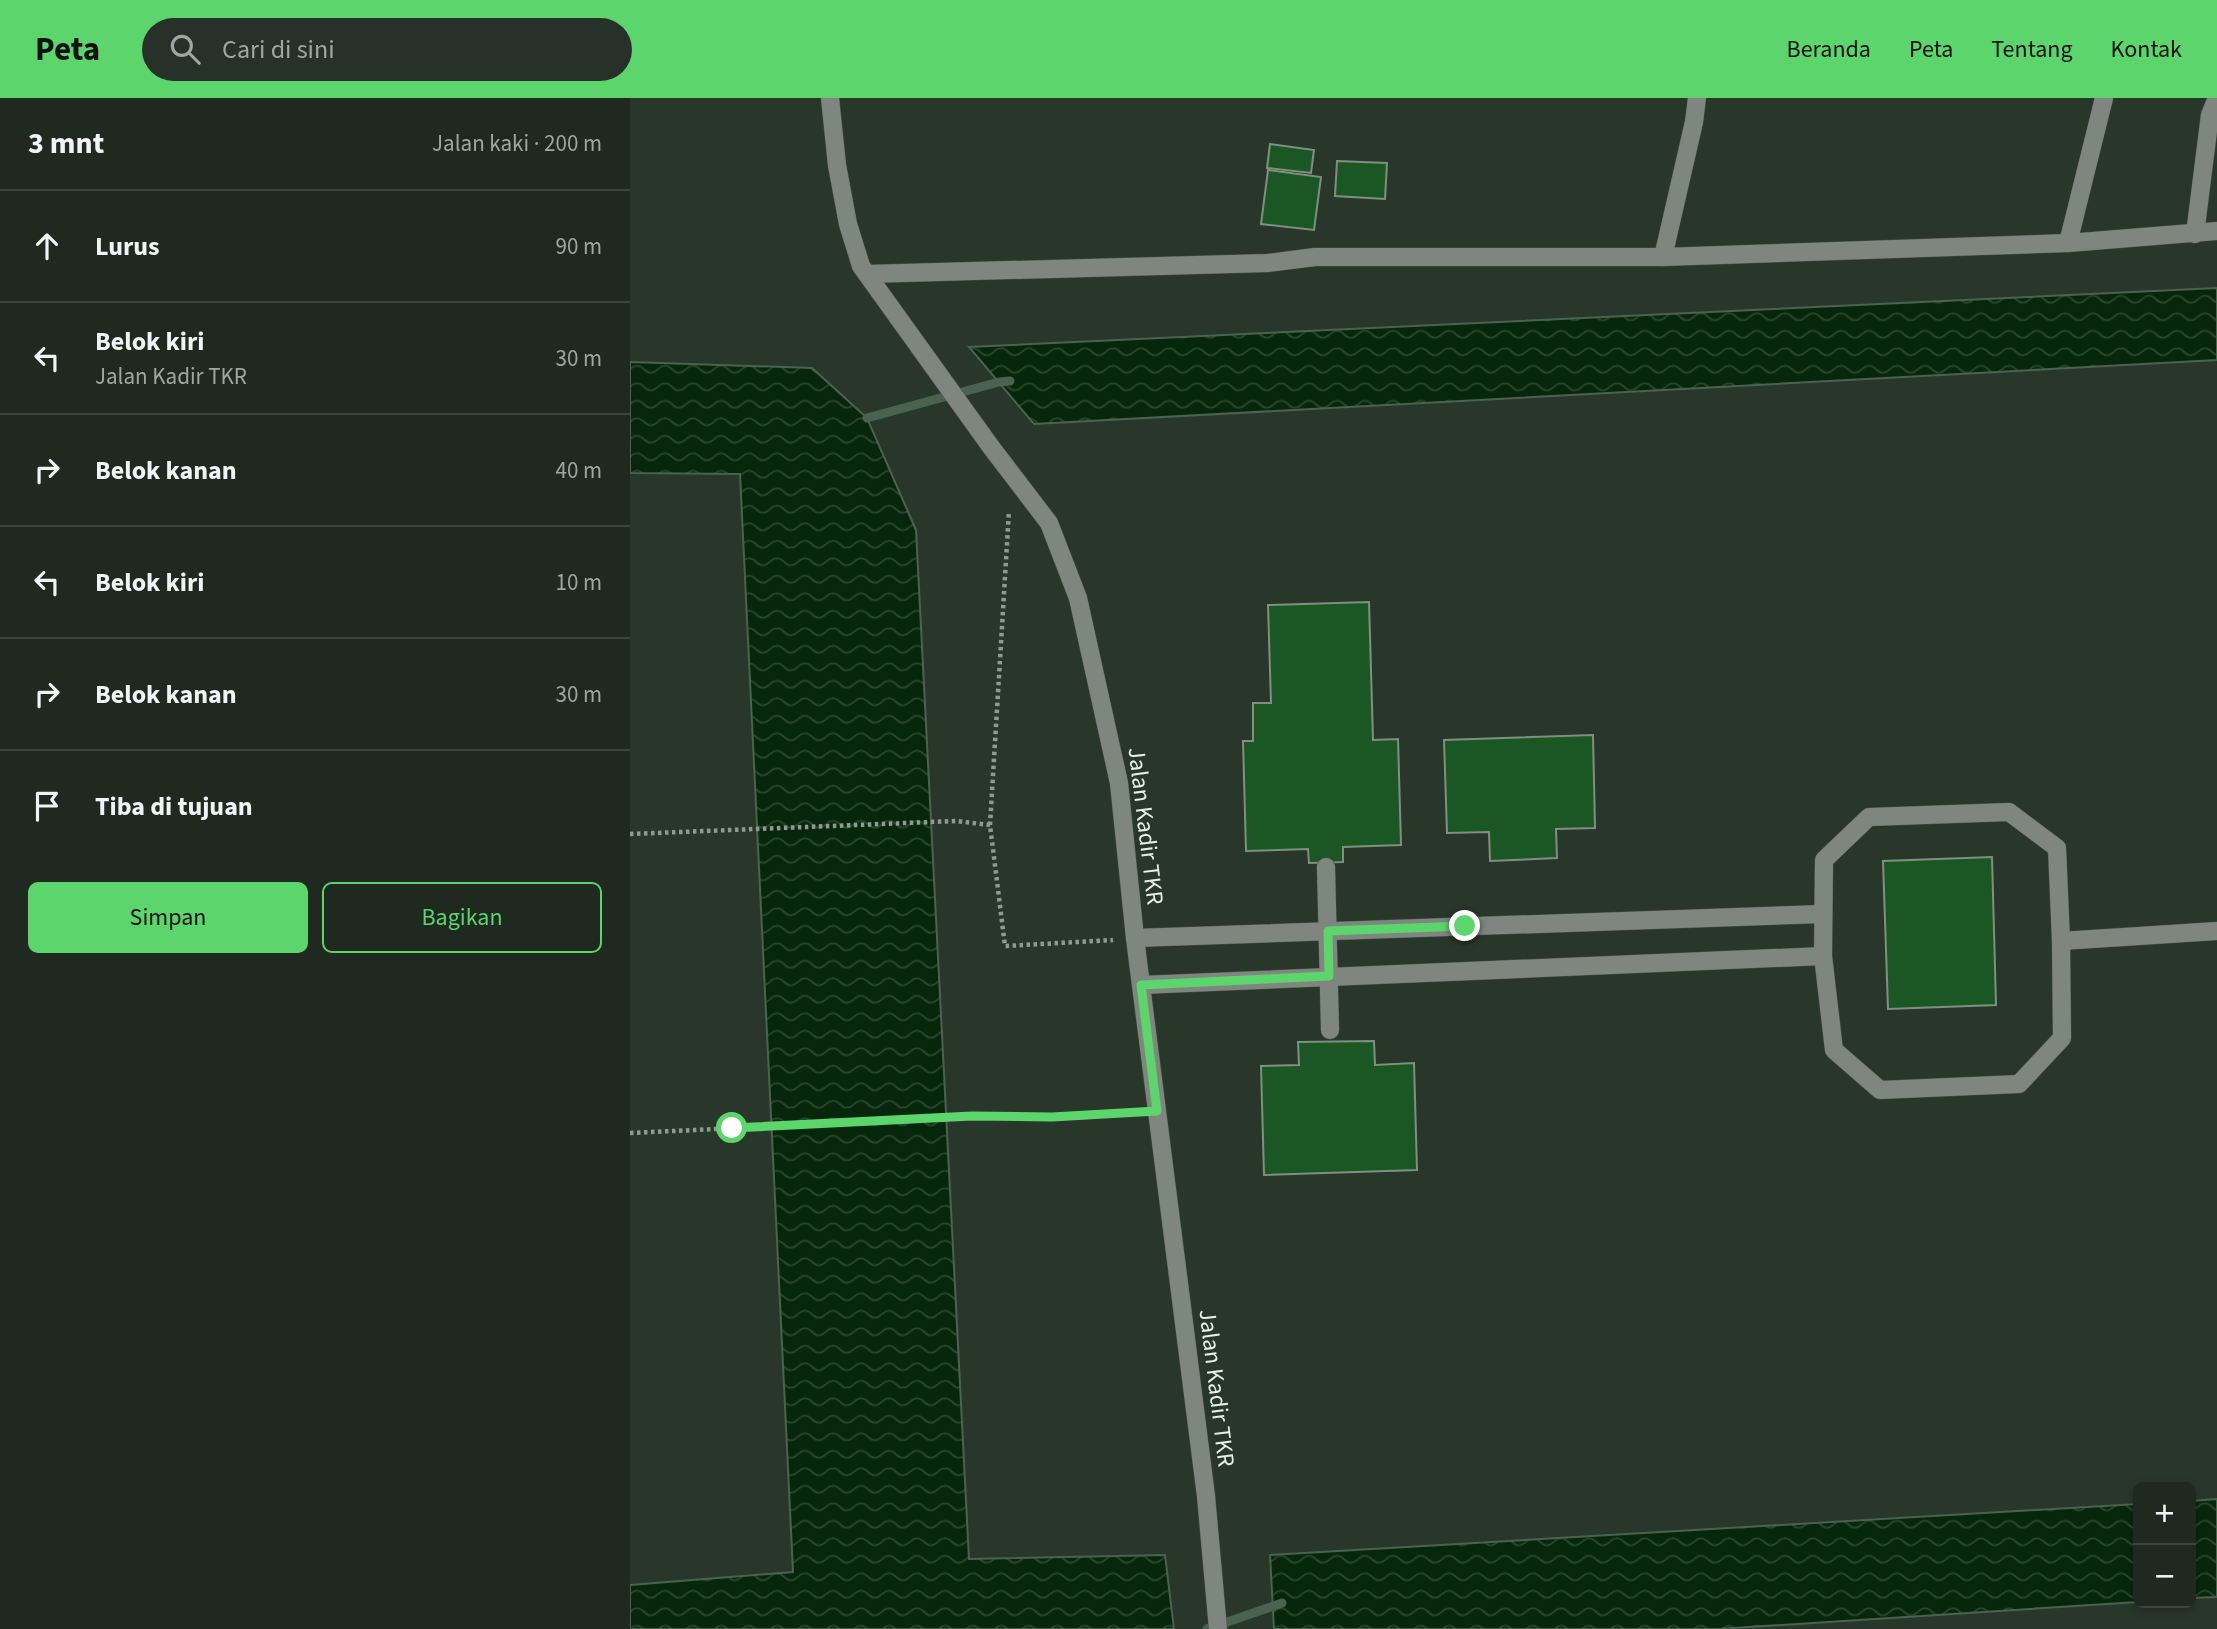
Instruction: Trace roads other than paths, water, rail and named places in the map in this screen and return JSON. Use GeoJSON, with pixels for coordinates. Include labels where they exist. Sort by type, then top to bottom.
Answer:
{"type":"FeatureCollection","features":[{"type":"Feature","properties":{"kind":"street","name":"Jalan Kadir TKR"},"geometry":{"type":"LineString","coordinates":[[830,98],[837,164],[848,224],[861,266],[990,447],[1049,523],[1078,598],[1119,783],[1135,938],[1206,1496],[1218,1629]]}},
{"type":"Feature","properties":{"kind":"street"},"geometry":{"type":"LineString","coordinates":[[1663,257],[1697,98]]}},
{"type":"Feature","properties":{"kind":"street"},"geometry":{"type":"LineString","coordinates":[[2068,243],[2104,98]]}},
{"type":"Feature","properties":{"kind":"street"},"geometry":{"type":"LineString","coordinates":[[2195,234],[2210,115],[2217,98]]}},
{"type":"Feature","properties":{"kind":"street"},"geometry":{"type":"LineString","coordinates":[[870,279],[1268,264],[1315,257],[1663,257],[2068,243],[2217,231]]}},
{"type":"Feature","properties":{"kind":"street"},"geometry":{"type":"LineString","coordinates":[[2009,811],[2057,848],[2062,1038],[2019,1084],[1880,1090],[1834,1050],[1823,956],[1823,914],[1824,860],[1869,817],[2009,811]]}},
{"type":"Feature","properties":{"kind":"street"},"geometry":{"type":"LineString","coordinates":[[1326,867],[1330,1030]]}},
{"type":"Feature","properties":{"kind":"street"},"geometry":{"type":"LineString","coordinates":[[1135,938],[1823,914]]}},
{"type":"Feature","properties":{"kind":"street"},"geometry":{"type":"LineString","coordinates":[[2060,941],[2217,930]]}},
{"type":"Feature","properties":{"kind":"street"},"geometry":{"type":"LineString","coordinates":[[1141,985],[1823,956]]}},
{"type":"Feature","properties":{"kind":"water"},"geometry":{"type":"Polygon","coordinates":[[[2217,288],[2217,360],[1034,424],[969,347],[2217,288]]]}},
{"type":"Feature","properties":{"kind":"water"},"geometry":{"type":"Polygon","coordinates":[[[630,362],[812,368],[867,418],[916,530],[969,1559],[1165,1555],[1174,1629],[630,1629],[630,1585],[793,1572],[740,474],[630,473],[630,362]]]}},
{"type":"Feature","properties":{"kind":"water"},"geometry":{"type":"Polygon","coordinates":[[[2217,1499],[2217,1597],[2196,1598],[2196,1501],[2217,1499]]]}},
{"type":"Feature","properties":{"kind":"water"},"geometry":{"type":"Polygon","coordinates":[[[2133,1504],[2133,1602],[1718,1629],[1274,1629],[1270,1555],[2133,1504]]]}},
{"type":"Feature","properties":{"kind":"waterway"},"geometry":{"type":"LineString","coordinates":[[867,418],[1010,381]]}},
{"type":"Feature","properties":{"kind":"waterway"},"geometry":{"type":"LineString","coordinates":[[1207,1629],[1282,1603]]}}]}
